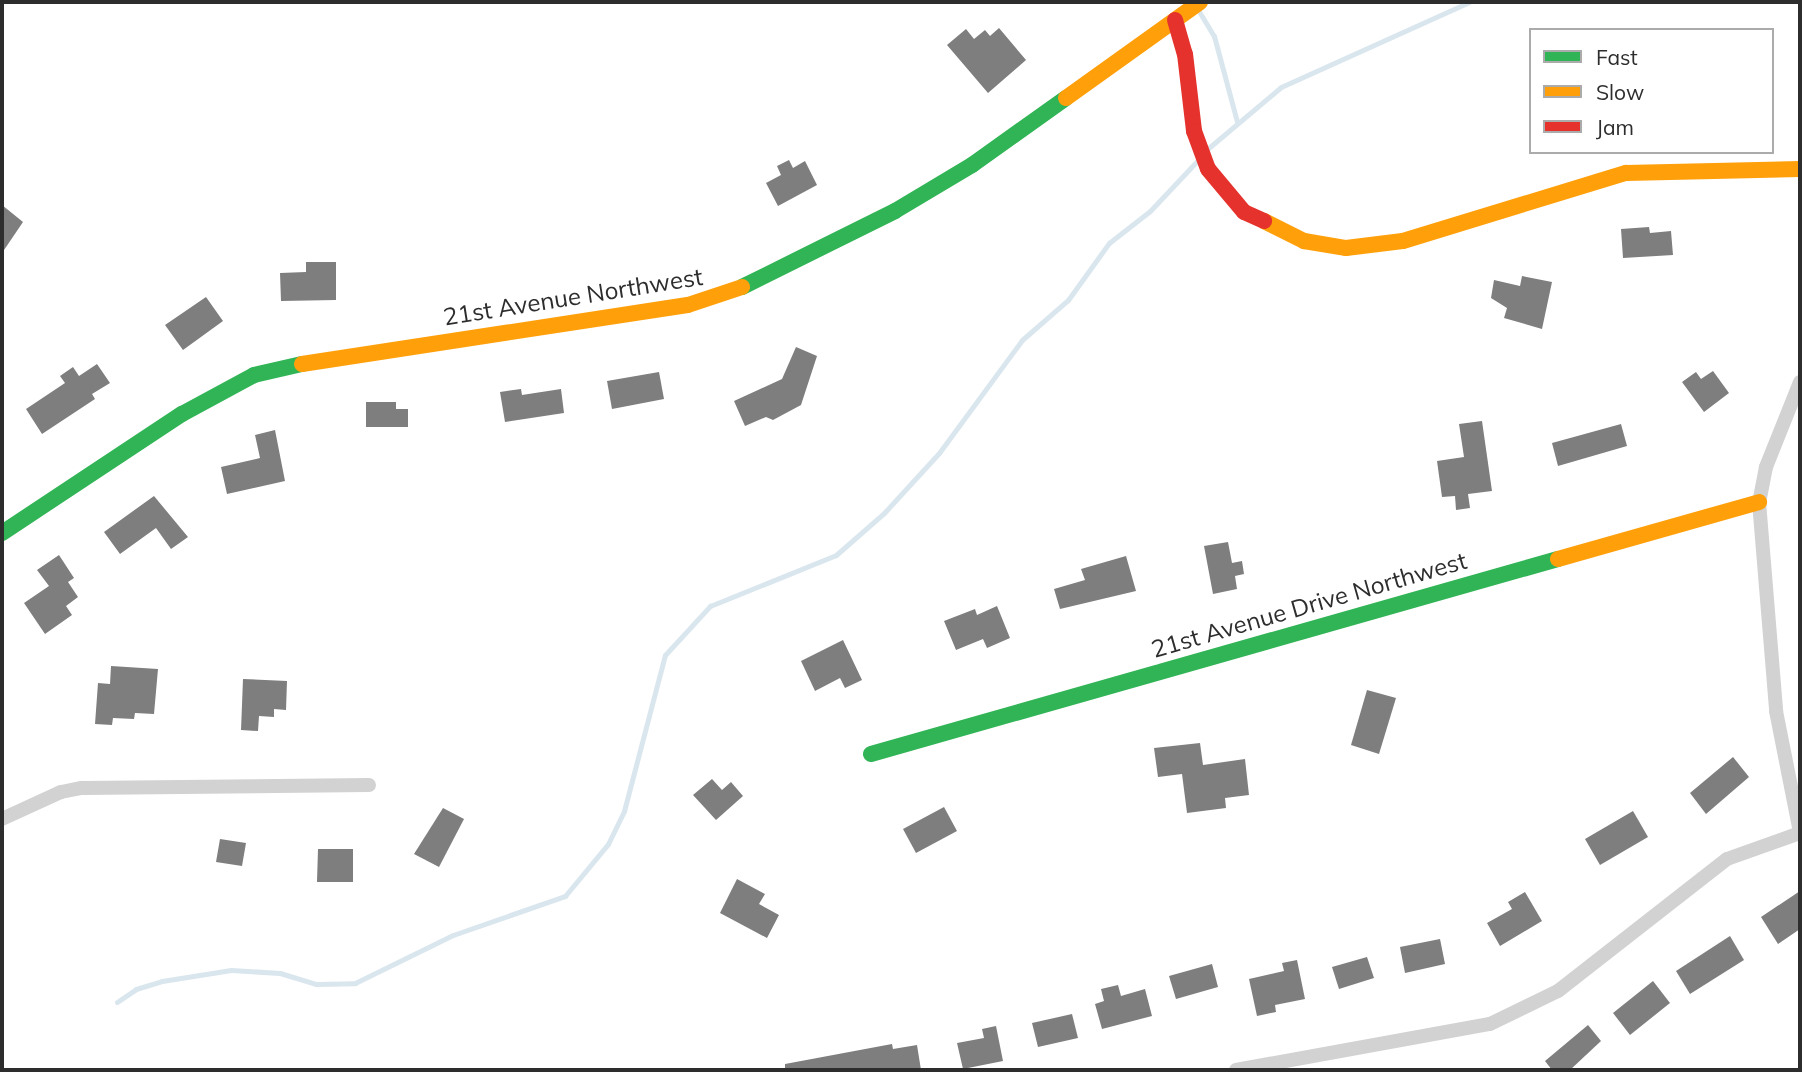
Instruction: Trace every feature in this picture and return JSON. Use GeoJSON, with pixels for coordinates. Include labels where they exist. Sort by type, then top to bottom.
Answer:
{"type":"FeatureCollection","features":[{"type":"Feature","properties":{"kind":"street","name":"21st Avenue Northwest"},"geometry":{"type":"LineString","coordinates":[[2,533],[213,395],[273,369],[332,356],[664,310],[708,300],[754,283],[895,211],[972,165],[1200,2]]}},
{"type":"Feature","properties":{"kind":"street"},"geometry":{"type":"LineString","coordinates":[[1175,20],[1185,54],[1194,131],[1208,169],[1244,212],[1304,241],[1346,248],[1403,241],[1626,173],[1800,169]]}},
{"type":"Feature","properties":{"kind":"street"},"geometry":{"type":"LineString","coordinates":[[1236,1070],[1490,1024],[1558,990],[1727,859],[1800,833],[1776,711],[1759,502],[1766,467],[1800,382]]}},
{"type":"Feature","properties":{"kind":"street","name":"21st Avenue Drive Northwest"},"geometry":{"type":"LineString","coordinates":[[872,754],[1759,502]]}},
{"type":"Feature","properties":{"kind":"street"},"geometry":{"type":"LineString","coordinates":[[2,819],[61,792],[82,788],[369,785]]}},
{"type":"Feature","properties":{"kind":"building"},"geometry":{"type":"Polygon","coordinates":[[[999,28],[1026,60],[988,93],[947,45],[966,29],[974,39],[985,30],[990,36],[999,28]]]}},
{"type":"Feature","properties":{"kind":"building"},"geometry":{"type":"Polygon","coordinates":[[[789,160],[793,168],[805,161],[817,185],[778,206],[766,183],[781,175],[777,166],[789,160]]]}},
{"type":"Feature","properties":{"kind":"building"},"geometry":{"type":"Polygon","coordinates":[[[2,205],[23,222],[2,253],[2,205]]]}},
{"type":"Feature","properties":{"kind":"building"},"geometry":{"type":"Polygon","coordinates":[[[1649,227],[1650,233],[1671,231],[1673,255],[1623,258],[1621,229],[1649,227]]]}},
{"type":"Feature","properties":{"kind":"building"},"geometry":{"type":"Polygon","coordinates":[[[306,262],[336,262],[336,300],[281,301],[280,273],[306,272],[306,262]]]}},
{"type":"Feature","properties":{"kind":"building"},"geometry":{"type":"Polygon","coordinates":[[[1522,276],[1552,282],[1542,329],[1504,318],[1507,308],[1491,298],[1494,280],[1520,286],[1522,276]]]}},
{"type":"Feature","properties":{"kind":"building"},"geometry":{"type":"Polygon","coordinates":[[[206,297],[223,321],[183,350],[165,325],[206,297]]]}},
{"type":"Feature","properties":{"kind":"building"},"geometry":{"type":"Polygon","coordinates":[[[796,347],[817,356],[801,405],[773,420],[766,417],[745,426],[734,401],[782,379],[796,347]]]}},
{"type":"Feature","properties":{"kind":"building"},"geometry":{"type":"Polygon","coordinates":[[[97,364],[110,383],[92,394],[95,399],[42,434],[26,409],[65,383],[60,376],[73,367],[79,376],[97,364]]]}},
{"type":"Feature","properties":{"kind":"building"},"geometry":{"type":"Polygon","coordinates":[[[1713,371],[1729,393],[1704,412],[1682,382],[1696,372],[1701,379],[1713,371]]]}},
{"type":"Feature","properties":{"kind":"building"},"geometry":{"type":"Polygon","coordinates":[[[659,372],[664,399],[612,409],[607,381],[659,372]]]}},
{"type":"Feature","properties":{"kind":"building"},"geometry":{"type":"Polygon","coordinates":[[[521,389],[522,395],[561,389],[564,413],[505,422],[500,392],[521,389]]]}},
{"type":"Feature","properties":{"kind":"building"},"geometry":{"type":"Polygon","coordinates":[[[366,402],[396,402],[396,409],[408,409],[408,427],[366,427],[366,402]]]}},
{"type":"Feature","properties":{"kind":"building"},"geometry":{"type":"Polygon","coordinates":[[[1482,421],[1492,491],[1468,494],[1470,508],[1456,510],[1455,496],[1442,497],[1437,461],[1464,457],[1459,424],[1482,421]]]}},
{"type":"Feature","properties":{"kind":"building"},"geometry":{"type":"Polygon","coordinates":[[[1621,424],[1627,446],[1558,466],[1552,443],[1621,424]]]}},
{"type":"Feature","properties":{"kind":"building"},"geometry":{"type":"Polygon","coordinates":[[[275,430],[285,481],[227,494],[221,467],[260,458],[255,435],[275,430]]]}},
{"type":"Feature","properties":{"kind":"building"},"geometry":{"type":"Polygon","coordinates":[[[154,496],[188,537],[171,549],[156,528],[120,554],[104,532],[154,496]]]}},
{"type":"Feature","properties":{"kind":"building"},"geometry":{"type":"Polygon","coordinates":[[[1228,542],[1232,563],[1242,561],[1244,574],[1235,576],[1237,589],[1213,594],[1204,546],[1228,542]]]}},
{"type":"Feature","properties":{"kind":"building"},"geometry":{"type":"Polygon","coordinates":[[[59,555],[74,578],[68,582],[78,597],[66,606],[72,615],[45,634],[24,603],[49,586],[37,570],[59,555]]]}},
{"type":"Feature","properties":{"kind":"building"},"geometry":{"type":"Polygon","coordinates":[[[1126,556],[1136,591],[1060,609],[1054,589],[1085,580],[1081,569],[1126,556]]]}},
{"type":"Feature","properties":{"kind":"building"},"geometry":{"type":"Polygon","coordinates":[[[997,606],[1010,638],[987,648],[983,639],[956,650],[944,621],[975,609],[977,615],[997,606]]]}},
{"type":"Feature","properties":{"kind":"building"},"geometry":{"type":"Polygon","coordinates":[[[843,640],[862,680],[845,688],[840,678],[815,691],[801,661],[843,640]]]}},
{"type":"Feature","properties":{"kind":"building"},"geometry":{"type":"Polygon","coordinates":[[[111,666],[158,669],[154,714],[135,713],[134,719],[113,718],[112,725],[95,724],[98,683],[110,684],[111,666]]]}},
{"type":"Feature","properties":{"kind":"building"},"geometry":{"type":"Polygon","coordinates":[[[243,679],[287,681],[286,710],[274,709],[274,717],[259,716],[258,731],[241,730],[243,679]]]}},
{"type":"Feature","properties":{"kind":"building"},"geometry":{"type":"Polygon","coordinates":[[[1367,690],[1396,698],[1379,754],[1351,745],[1367,690]]]}},
{"type":"Feature","properties":{"kind":"building"},"geometry":{"type":"Polygon","coordinates":[[[1200,743],[1203,765],[1245,759],[1249,795],[1225,798],[1226,808],[1187,813],[1182,774],[1158,777],[1154,748],[1200,743]]]}},
{"type":"Feature","properties":{"kind":"building"},"geometry":{"type":"Polygon","coordinates":[[[1733,757],[1749,777],[1706,814],[1690,793],[1733,757]]]}},
{"type":"Feature","properties":{"kind":"building"},"geometry":{"type":"Polygon","coordinates":[[[712,779],[722,790],[731,782],[743,796],[716,820],[693,795],[712,779]]]}},
{"type":"Feature","properties":{"kind":"building"},"geometry":{"type":"Polygon","coordinates":[[[944,807],[957,831],[916,853],[903,829],[944,807]]]}},
{"type":"Feature","properties":{"kind":"building"},"geometry":{"type":"Polygon","coordinates":[[[443,808],[464,819],[439,867],[414,854],[443,808]]]}},
{"type":"Feature","properties":{"kind":"building"},"geometry":{"type":"Polygon","coordinates":[[[1633,811],[1648,837],[1600,865],[1585,839],[1633,811]]]}},
{"type":"Feature","properties":{"kind":"building"},"geometry":{"type":"Polygon","coordinates":[[[220,839],[246,843],[242,866],[216,862],[220,839]]]}},
{"type":"Feature","properties":{"kind":"building"},"geometry":{"type":"Polygon","coordinates":[[[318,849],[353,849],[353,882],[317,882],[318,849]]]}},
{"type":"Feature","properties":{"kind":"building"},"geometry":{"type":"Polygon","coordinates":[[[737,879],[765,894],[759,904],[779,915],[767,938],[720,913],[737,879]]]}},
{"type":"Feature","properties":{"kind":"building"},"geometry":{"type":"Polygon","coordinates":[[[1800,891],[1800,929],[1778,944],[1761,917],[1800,891]]]}},
{"type":"Feature","properties":{"kind":"building"},"geometry":{"type":"Polygon","coordinates":[[[1525,892],[1542,921],[1500,946],[1487,923],[1512,909],[1508,902],[1525,892]]]}},
{"type":"Feature","properties":{"kind":"building"},"geometry":{"type":"Polygon","coordinates":[[[1730,936],[1744,960],[1690,994],[1676,971],[1730,936]]]}},
{"type":"Feature","properties":{"kind":"building"},"geometry":{"type":"Polygon","coordinates":[[[1440,939],[1445,964],[1405,973],[1400,947],[1440,939]]]}},
{"type":"Feature","properties":{"kind":"building"},"geometry":{"type":"Polygon","coordinates":[[[1367,957],[1374,978],[1339,989],[1332,967],[1367,957]]]}},
{"type":"Feature","properties":{"kind":"building"},"geometry":{"type":"Polygon","coordinates":[[[1297,960],[1305,999],[1275,1005],[1276,1012],[1257,1016],[1249,979],[1284,971],[1282,963],[1297,960]]]}},
{"type":"Feature","properties":{"kind":"building"},"geometry":{"type":"Polygon","coordinates":[[[1212,964],[1218,987],[1176,999],[1169,976],[1212,964]]]}},
{"type":"Feature","properties":{"kind":"building"},"geometry":{"type":"Polygon","coordinates":[[[1653,981],[1670,1003],[1630,1035],[1613,1013],[1653,981]]]}},
{"type":"Feature","properties":{"kind":"building"},"geometry":{"type":"Polygon","coordinates":[[[1118,985],[1121,996],[1145,989],[1152,1016],[1102,1029],[1095,1004],[1104,1001],[1101,989],[1118,985]]]}},
{"type":"Feature","properties":{"kind":"building"},"geometry":{"type":"Polygon","coordinates":[[[1072,1014],[1078,1038],[1038,1047],[1032,1023],[1072,1014]]]}},
{"type":"Feature","properties":{"kind":"building"},"geometry":{"type":"Polygon","coordinates":[[[1588,1025],[1601,1041],[1570,1070],[1552,1070],[1545,1061],[1588,1025]]]}},
{"type":"Feature","properties":{"kind":"building"},"geometry":{"type":"Polygon","coordinates":[[[996,1026],[1003,1061],[963,1069],[957,1043],[984,1038],[982,1029],[996,1026]]]}},
{"type":"Feature","properties":{"kind":"building"},"geometry":{"type":"Polygon","coordinates":[[[892,1044],[893,1049],[917,1045],[921,1070],[785,1070],[785,1064],[892,1044]]]}},
{"type":"Feature","properties":{"kind":"waterway"},"geometry":{"type":"LineString","coordinates":[[1205,151],[1281,87],[1469,2]]}},
{"type":"Feature","properties":{"kind":"waterway"},"geometry":{"type":"LineString","coordinates":[[1197,8],[1214,36],[1237,122]]}},
{"type":"Feature","properties":{"kind":"waterway"},"geometry":{"type":"LineString","coordinates":[[117,1002],[136,989],[162,981],[231,970],[280,973],[316,984],[355,983],[453,935],[565,896],[608,844],[624,811],[665,655],[710,606],[836,555],[884,513],[939,453],[1022,340],[1068,300],[1109,243],[1150,211],[1199,159]]}},
{"type":"Feature","properties":{"kind":"traffic: fast"},"geometry":{"type":"LineString","coordinates":[[742,287],[895,211],[972,165],[1066,98]]}},
{"type":"Feature","properties":{"kind":"traffic: fast"},"geometry":{"type":"LineString","coordinates":[[2,533],[182,414],[254,375],[302,364]]}},
{"type":"Feature","properties":{"kind":"traffic: fast"},"geometry":{"type":"LineString","coordinates":[[871,754],[1558,559]]}},
{"type":"Feature","properties":{"kind":"traffic: slow"},"geometry":{"type":"LineString","coordinates":[[1066,98],[1200,2]]}},
{"type":"Feature","properties":{"kind":"traffic: slow"},"geometry":{"type":"LineString","coordinates":[[1264,221],[1304,241],[1346,248],[1403,241],[1626,173],[1800,169]]}},
{"type":"Feature","properties":{"kind":"traffic: slow"},"geometry":{"type":"LineString","coordinates":[[302,364],[688,305],[742,287]]}},
{"type":"Feature","properties":{"kind":"traffic: slow"},"geometry":{"type":"LineString","coordinates":[[1558,559],[1759,502]]}},
{"type":"Feature","properties":{"kind":"traffic: jam"},"geometry":{"type":"LineString","coordinates":[[1175,20],[1185,54],[1194,131],[1208,169],[1244,212],[1264,221]]}}]}
